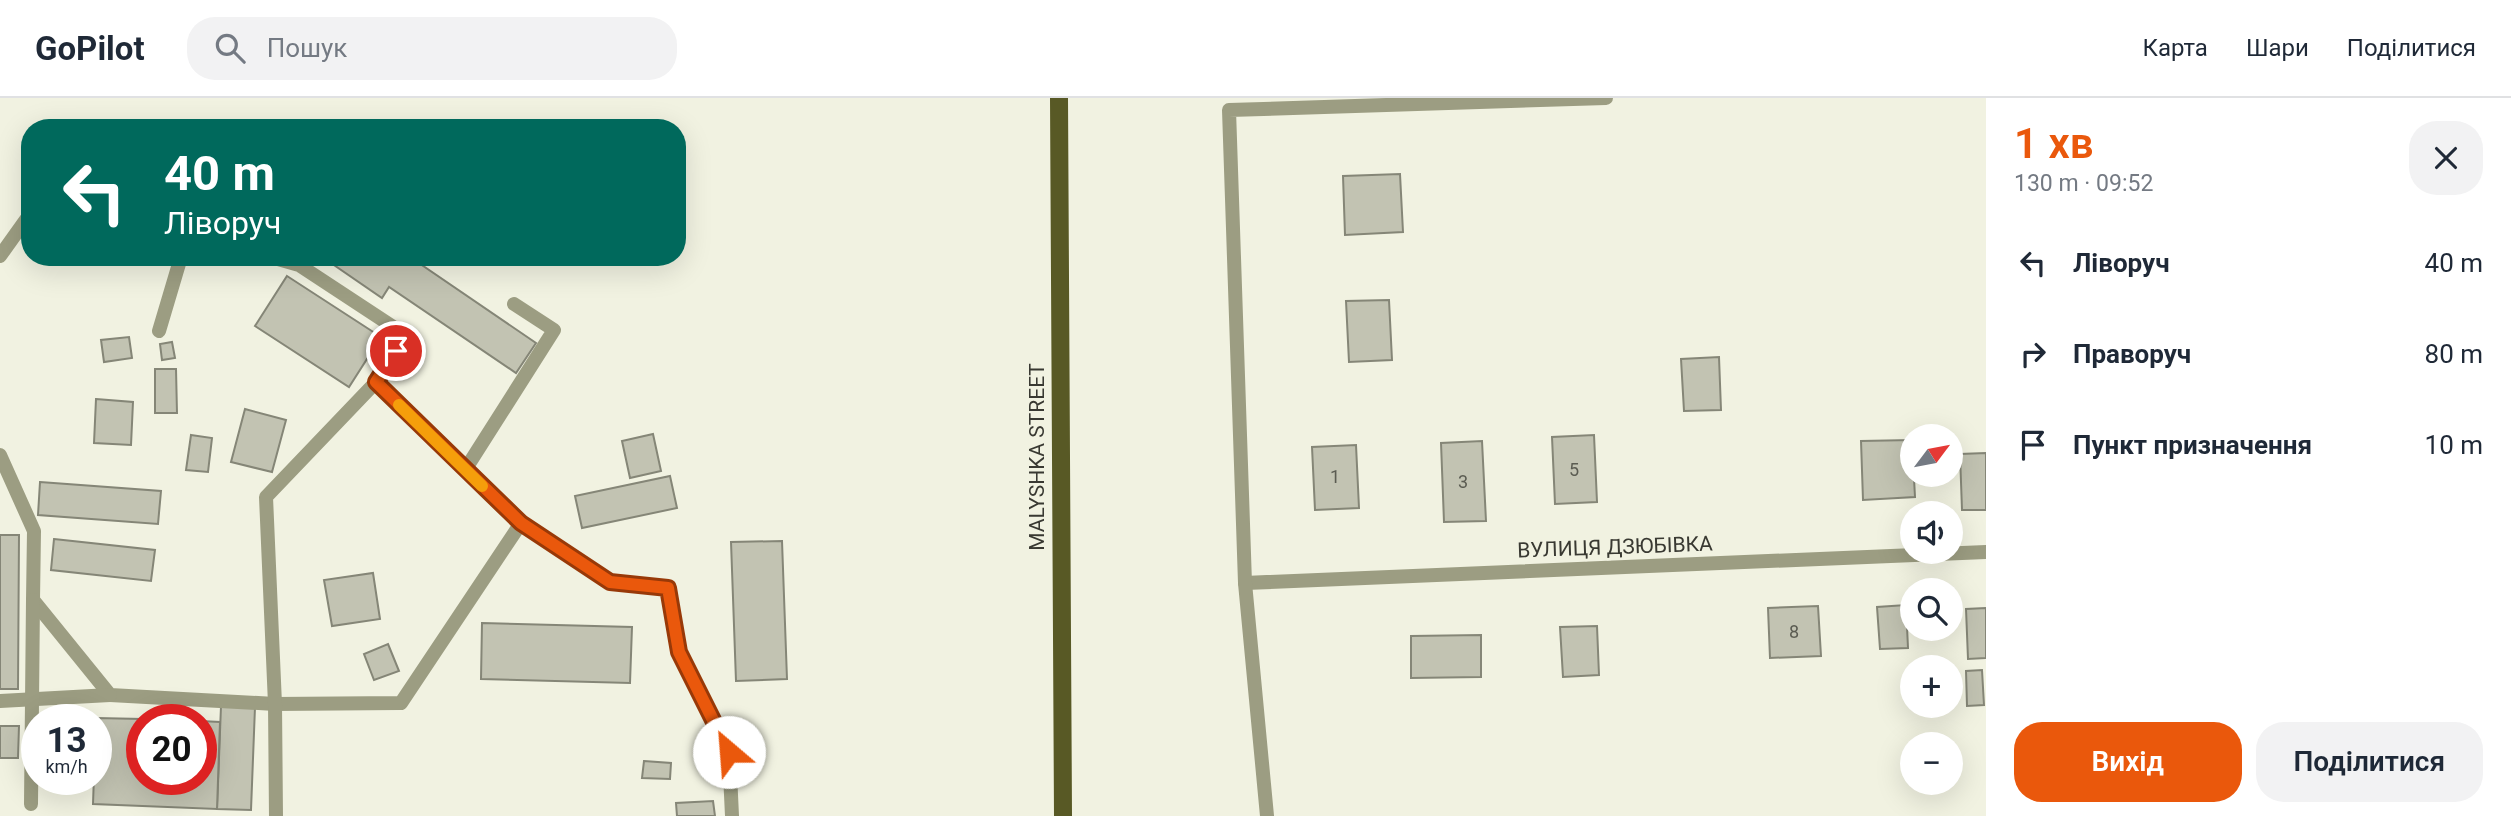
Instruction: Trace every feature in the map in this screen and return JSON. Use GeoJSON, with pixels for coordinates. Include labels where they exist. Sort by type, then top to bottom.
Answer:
{"type":"FeatureCollection","features":[{"type":"Feature","properties":{"kind":"main road","name":"MALYSHKA STREET"},"geometry":{"type":"LineString","coordinates":[[1059,98],[1063,816]]}},
{"type":"Feature","properties":{"kind":"street"},"geometry":{"type":"LineString","coordinates":[[1267,816],[1245,583],[1229,110],[1606,98]]}},
{"type":"Feature","properties":{"kind":"street"},"geometry":{"type":"LineString","coordinates":[[0,256],[21,227]]}},
{"type":"Feature","properties":{"kind":"street"},"geometry":{"type":"LineString","coordinates":[[159,331],[178,266]]}},
{"type":"Feature","properties":{"kind":"street"},"geometry":{"type":"LineString","coordinates":[[275,816],[275,704],[266,498],[376,382],[407,335],[301,266]]}},
{"type":"Feature","properties":{"kind":"street"},"geometry":{"type":"LineString","coordinates":[[465,470],[554,330],[514,303]]}},
{"type":"Feature","properties":{"kind":"street"},"geometry":{"type":"LineString","coordinates":[[376,382],[521,523],[610,582],[668,588],[679,652],[729,752],[732,816]]}},
{"type":"Feature","properties":{"kind":"street"},"geometry":{"type":"LineString","coordinates":[[0,455],[34,531],[31,804]]}},
{"type":"Feature","properties":{"kind":"street"},"geometry":{"type":"LineString","coordinates":[[0,701],[110,695],[275,704],[401,703],[521,523]]}},
{"type":"Feature","properties":{"kind":"street","name":"ВУЛИЦЯ ДЗЮБІВКА"},"geometry":{"type":"LineString","coordinates":[[1245,583],[1986,552]]}},
{"type":"Feature","properties":{"kind":"street"},"geometry":{"type":"LineString","coordinates":[[33,600],[110,695]]}},
{"type":"Feature","properties":{"kind":"building"},"geometry":{"type":"Polygon","coordinates":[[[1400,174],[1403,232],[1345,235],[1343,176],[1400,174]]]}},
{"type":"Feature","properties":{"kind":"building"},"geometry":{"type":"Polygon","coordinates":[[[335,266],[423,266],[536,343],[516,373],[389,287],[382,298],[335,266]]]}},
{"type":"Feature","properties":{"kind":"building"},"geometry":{"type":"Polygon","coordinates":[[[287,276],[381,337],[349,387],[255,326],[287,276]]]}},
{"type":"Feature","properties":{"kind":"building"},"geometry":{"type":"Polygon","coordinates":[[[1389,300],[1392,360],[1349,362],[1346,301],[1389,300]]]}},
{"type":"Feature","properties":{"kind":"building"},"geometry":{"type":"Polygon","coordinates":[[[129,337],[132,358],[104,362],[101,340],[129,337]]]}},
{"type":"Feature","properties":{"kind":"building"},"geometry":{"type":"Polygon","coordinates":[[[172,342],[175,358],[162,360],[160,344],[172,342]]]}},
{"type":"Feature","properties":{"kind":"building"},"geometry":{"type":"Polygon","coordinates":[[[1719,357],[1721,410],[1684,411],[1681,359],[1719,357]]]}},
{"type":"Feature","properties":{"kind":"building"},"geometry":{"type":"Polygon","coordinates":[[[155,369],[176,369],[177,413],[155,413],[155,369]]]}},
{"type":"Feature","properties":{"kind":"building"},"geometry":{"type":"Polygon","coordinates":[[[96,399],[133,402],[131,445],[94,443],[96,399]]]}},
{"type":"Feature","properties":{"kind":"building"},"geometry":{"type":"Polygon","coordinates":[[[245,409],[286,420],[272,472],[231,462],[245,409]]]}},
{"type":"Feature","properties":{"kind":"building"},"geometry":{"type":"Polygon","coordinates":[[[653,434],[661,471],[630,478],[622,441],[653,434]]]}},
{"type":"Feature","properties":{"kind":"building"},"geometry":{"type":"Polygon","coordinates":[[[191,435],[212,438],[208,472],[186,470],[191,435]]]}},
{"type":"Feature","properties":{"kind":"building"},"geometry":{"type":"Polygon","coordinates":[[[1594,435],[1597,502],[1555,504],[1552,437],[1594,435]]]}},
{"type":"Feature","properties":{"kind":"building"},"geometry":{"type":"Polygon","coordinates":[[[1900,440],[1900,487],[1914,487],[1915,497],[1863,500],[1861,441],[1900,440]]]}},
{"type":"Feature","properties":{"kind":"building"},"geometry":{"type":"Polygon","coordinates":[[[1482,441],[1486,521],[1444,522],[1441,443],[1482,441]]]}},
{"type":"Feature","properties":{"kind":"building"},"geometry":{"type":"Polygon","coordinates":[[[1356,445],[1359,508],[1315,510],[1312,447],[1356,445]]]}},
{"type":"Feature","properties":{"kind":"building"},"geometry":{"type":"Polygon","coordinates":[[[1986,453],[1986,510],[1963,510],[1961,487],[1964,486],[1964,454],[1986,453]]]}},
{"type":"Feature","properties":{"kind":"building"},"geometry":{"type":"Polygon","coordinates":[[[670,476],[677,508],[582,528],[575,496],[670,476]]]}},
{"type":"Feature","properties":{"kind":"building"},"geometry":{"type":"Polygon","coordinates":[[[40,482],[161,491],[158,524],[38,515],[40,482]]]}},
{"type":"Feature","properties":{"kind":"building"},"geometry":{"type":"Polygon","coordinates":[[[0,535],[19,535],[18,689],[0,689],[0,535]]]}},
{"type":"Feature","properties":{"kind":"building"},"geometry":{"type":"Polygon","coordinates":[[[54,539],[155,550],[151,581],[51,570],[54,539]]]}},
{"type":"Feature","properties":{"kind":"building"},"geometry":{"type":"Polygon","coordinates":[[[782,541],[787,679],[736,681],[731,542],[782,541]]]}},
{"type":"Feature","properties":{"kind":"building"},"geometry":{"type":"Polygon","coordinates":[[[373,573],[380,619],[332,626],[324,580],[373,573]]]}},
{"type":"Feature","properties":{"kind":"building"},"geometry":{"type":"Polygon","coordinates":[[[1900,605],[1900,641],[1908,641],[1908,648],[1880,649],[1877,607],[1900,605]]]}},
{"type":"Feature","properties":{"kind":"building"},"geometry":{"type":"Polygon","coordinates":[[[1818,606],[1821,656],[1770,658],[1768,608],[1818,606]]]}},
{"type":"Feature","properties":{"kind":"building"},"geometry":{"type":"Polygon","coordinates":[[[1986,608],[1986,658],[1968,659],[1966,609],[1986,608]]]}},
{"type":"Feature","properties":{"kind":"building"},"geometry":{"type":"Polygon","coordinates":[[[482,623],[632,627],[630,683],[481,679],[482,623]]]}},
{"type":"Feature","properties":{"kind":"building"},"geometry":{"type":"Polygon","coordinates":[[[1597,626],[1599,675],[1563,677],[1560,627],[1597,626]]]}},
{"type":"Feature","properties":{"kind":"building"},"geometry":{"type":"Polygon","coordinates":[[[1481,635],[1481,677],[1411,678],[1411,636],[1481,635]]]}},
{"type":"Feature","properties":{"kind":"building"},"geometry":{"type":"Polygon","coordinates":[[[388,644],[399,671],[374,680],[364,654],[388,644]]]}},
{"type":"Feature","properties":{"kind":"building"},"geometry":{"type":"Polygon","coordinates":[[[1982,670],[1984,705],[1967,706],[1966,671],[1982,670]]]}},
{"type":"Feature","properties":{"kind":"building"},"geometry":{"type":"Polygon","coordinates":[[[221,706],[255,707],[251,810],[217,809],[221,706]]]}},
{"type":"Feature","properties":{"kind":"building"},"geometry":{"type":"Polygon","coordinates":[[[112,718],[126,719],[126,795],[217,795],[217,722],[220,722],[217,809],[93,804],[93,795],[112,795],[112,718]]]}},
{"type":"Feature","properties":{"kind":"building"},"geometry":{"type":"Polygon","coordinates":[[[0,726],[19,726],[18,758],[0,758],[0,726]]]}},
{"type":"Feature","properties":{"kind":"building"},"geometry":{"type":"Polygon","coordinates":[[[644,761],[671,763],[670,779],[642,778],[644,761]]]}},
{"type":"Feature","properties":{"kind":"building"},"geometry":{"type":"Polygon","coordinates":[[[713,801],[715,816],[677,816],[676,803],[713,801]]]}},
{"type":"Feature","properties":{"kind":"slow traffic"},"geometry":{"type":"LineString","coordinates":[[399,405],[482,486]]}},
{"type":"Feature","properties":{"kind":"route"},"geometry":{"type":"LineString","coordinates":[[396,351],[376,382],[521,523],[610,582],[668,588],[679,652],[729,752]]}}]}
